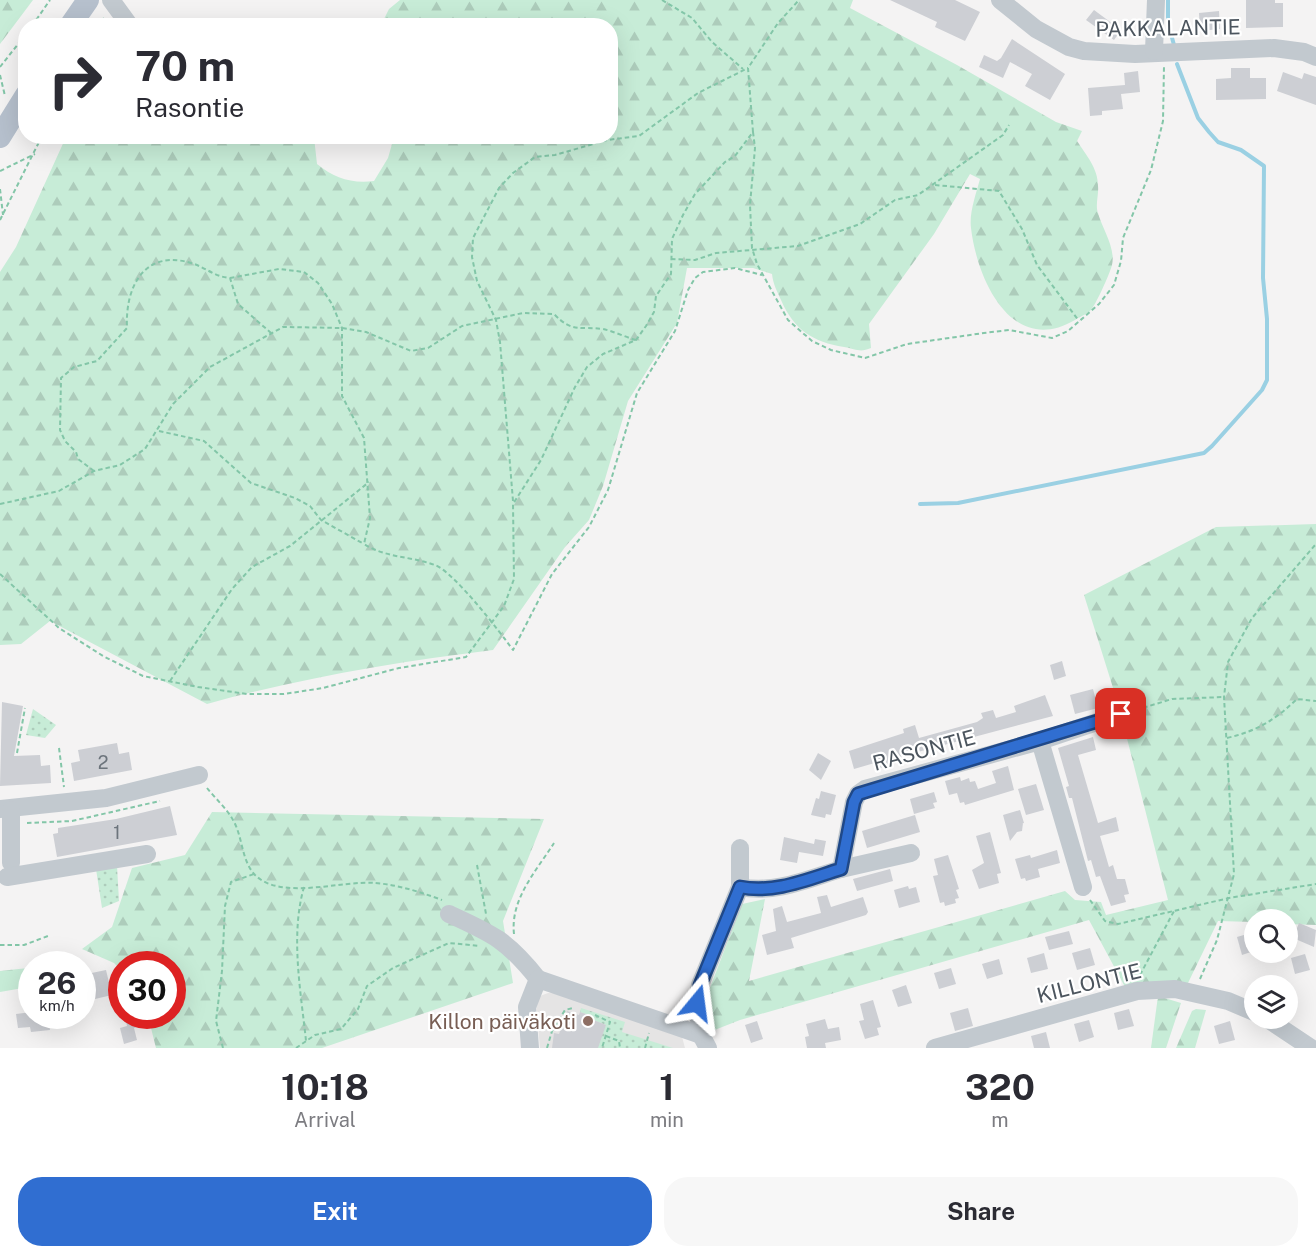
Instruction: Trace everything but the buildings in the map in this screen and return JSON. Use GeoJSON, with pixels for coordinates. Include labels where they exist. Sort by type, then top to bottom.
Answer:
{"type":"FeatureCollection","features":[{"type":"Feature","properties":{"kind":"main road"},"geometry":{"type":"LineString","coordinates":[[76,18],[88,0]]}},
{"type":"Feature","properties":{"kind":"main road"},"geometry":{"type":"LineString","coordinates":[[0,137],[16,97]]}},
{"type":"Feature","properties":{"kind":"street"},"geometry":{"type":"LineString","coordinates":[[111,0],[124,18]]}},
{"type":"Feature","properties":{"kind":"street","name":"PAKKALANTIE"},"geometry":{"type":"LineString","coordinates":[[1000,0],[1036,29],[1069,47],[1100,53],[1274,48],[1304,52],[1316,57]]}},
{"type":"Feature","properties":{"kind":"street"},"geometry":{"type":"LineString","coordinates":[[1156,0],[1159,51]]}},
{"type":"Feature","properties":{"kind":"street","name":"RASONTIE"},"geometry":{"type":"LineString","coordinates":[[841,869],[854,802],[858,794],[865,789],[1040,741],[1121,714]]}},
{"type":"Feature","properties":{"kind":"street"},"geometry":{"type":"LineString","coordinates":[[1040,741],[1083,887]]}},
{"type":"Feature","properties":{"kind":"street"},"geometry":{"type":"LineString","coordinates":[[147,854],[7,862],[6,810],[106,798],[194,776]]}},
{"type":"Feature","properties":{"kind":"street"},"geometry":{"type":"LineString","coordinates":[[704,1042],[697,1017],[700,985],[740,887],[740,848]]}},
{"type":"Feature","properties":{"kind":"street"},"geometry":{"type":"LineString","coordinates":[[740,887],[756,890],[775,889],[841,869],[911,853]]}},
{"type":"Feature","properties":{"kind":"street"},"geometry":{"type":"LineString","coordinates":[[446,907],[502,940],[518,954],[538,979],[586,993],[704,1042]]}},
{"type":"Feature","properties":{"kind":"street"},"geometry":{"type":"LineString","coordinates":[[530,1048],[527,1006],[538,979]]}},
{"type":"Feature","properties":{"kind":"street","name":"KILLONTIE"},"geometry":{"type":"LineString","coordinates":[[935,1048],[1135,992],[1175,988],[1228,1001],[1244,1008]]}},
{"type":"Feature","properties":{"kind":"street"},"geometry":{"type":"LineString","coordinates":[[1282,1029],[1311,1048]]}},
{"type":"Feature","properties":{"kind":"path"},"geometry":{"type":"LineString","coordinates":[[38,18],[50,0]]}},
{"type":"Feature","properties":{"kind":"path"},"geometry":{"type":"LineString","coordinates":[[662,0],[692,18],[712,42],[743,69]]}},
{"type":"Feature","properties":{"kind":"path"},"geometry":{"type":"LineString","coordinates":[[799,0],[778,23],[748,68],[755,148],[750,205],[753,248],[762,275],[797,330],[831,350],[865,358],[907,344],[1009,330],[1052,338],[1060,336],[1108,294],[1114,285],[1121,261],[1123,238],[1151,170],[1163,121],[1159,51]]}},
{"type":"Feature","properties":{"kind":"path"},"geometry":{"type":"LineString","coordinates":[[0,67],[18,44]]}},
{"type":"Feature","properties":{"kind":"path"},"geometry":{"type":"LineString","coordinates":[[618,139],[639,136],[690,99],[748,68]]}},
{"type":"Feature","properties":{"kind":"path"},"geometry":{"type":"LineString","coordinates":[[0,75],[16,97]]}},
{"type":"Feature","properties":{"kind":"path"},"geometry":{"type":"LineString","coordinates":[[671,259],[695,260],[716,253],[753,248],[798,246],[860,224],[895,200],[918,195],[934,185],[1003,135],[1009,125]]}},
{"type":"Feature","properties":{"kind":"path"},"geometry":{"type":"LineString","coordinates":[[513,504],[541,460],[563,410],[587,367],[603,354],[636,340],[654,312],[656,296],[670,274],[672,240],[695,194],[725,162],[735,156],[753,132]]}},
{"type":"Feature","properties":{"kind":"path"},"geometry":{"type":"LineString","coordinates":[[0,220],[39,144]]}},
{"type":"Feature","properties":{"kind":"path"},"geometry":{"type":"LineString","coordinates":[[0,574],[51,622],[77,640],[143,676],[170,681],[247,694],[284,694],[323,688],[399,668],[466,657],[504,606],[514,579],[513,504],[507,441],[507,406],[496,320],[477,281],[472,257],[473,238],[486,208],[499,188],[513,173],[535,157],[555,155],[593,144]]}},
{"type":"Feature","properties":{"kind":"path"},"geometry":{"type":"LineString","coordinates":[[0,171],[35,153]]}},
{"type":"Feature","properties":{"kind":"path"},"geometry":{"type":"LineString","coordinates":[[934,185],[999,191],[1022,229],[1037,265],[1079,321]]}},
{"type":"Feature","properties":{"kind":"path"},"geometry":{"type":"LineString","coordinates":[[0,189],[3,215]]}},
{"type":"Feature","properties":{"kind":"path"},"geometry":{"type":"LineString","coordinates":[[94,471],[78,459],[76,452],[65,441],[60,430],[61,378],[74,367],[97,361],[127,327],[126,309],[132,290],[137,278],[150,265],[165,260],[185,261],[219,277],[230,278],[279,269],[304,272],[318,283],[342,328],[342,396],[364,438],[369,482],[370,518],[364,544]]}},
{"type":"Feature","properties":{"kind":"path"},"geometry":{"type":"LineString","coordinates":[[158,431],[204,441],[251,483],[295,498],[310,506],[321,520],[378,553],[438,566],[492,622],[513,650],[552,574],[589,526],[608,490],[637,393],[675,331],[688,290],[695,278],[703,272],[735,268],[762,275]]}},
{"type":"Feature","properties":{"kind":"path"},"geometry":{"type":"LineString","coordinates":[[230,278],[238,304],[271,333]]}},
{"type":"Feature","properties":{"kind":"path"},"geometry":{"type":"LineString","coordinates":[[0,504],[59,491],[94,471],[120,465],[145,449],[173,404],[197,378],[210,367],[283,327],[342,328],[366,332],[411,351],[428,348],[462,326],[523,313],[554,314],[563,324],[579,330],[603,329],[636,340]]}},
{"type":"Feature","properties":{"kind":"path"},"geometry":{"type":"LineString","coordinates":[[170,681],[232,589],[252,567],[290,546],[369,482]]}},
{"type":"Feature","properties":{"kind":"path"},"geometry":{"type":"LineString","coordinates":[[1193,992],[1217,940],[1234,874],[1224,697],[1228,662],[1248,625],[1316,544]]}},
{"type":"Feature","properties":{"kind":"path"},"geometry":{"type":"LineString","coordinates":[[1121,714],[1172,699],[1224,697]]}},
{"type":"Feature","properties":{"kind":"path"},"geometry":{"type":"LineString","coordinates":[[1227,738],[1253,732],[1271,722],[1297,699],[1316,701]]}},
{"type":"Feature","properties":{"kind":"path"},"geometry":{"type":"LineString","coordinates":[[16,753],[25,708]]}},
{"type":"Feature","properties":{"kind":"path"},"geometry":{"type":"LineString","coordinates":[[59,748],[64,790]]}},
{"type":"Feature","properties":{"kind":"path"},"geometry":{"type":"LineString","coordinates":[[194,776],[234,820],[240,846],[254,874],[268,885],[304,888],[374,883],[412,889],[446,907]]}},
{"type":"Feature","properties":{"kind":"path"},"geometry":{"type":"LineString","coordinates":[[518,954],[513,930],[517,906],[522,892],[554,843]]}},
{"type":"Feature","properties":{"kind":"path"},"geometry":{"type":"LineString","coordinates":[[296,1048],[315,1035],[341,1029],[358,1009],[367,986],[393,968],[449,943],[480,946],[502,940],[488,922],[477,865]]}},
{"type":"Feature","properties":{"kind":"path"},"geometry":{"type":"LineString","coordinates":[[223,1048],[216,1021],[226,930],[225,906],[231,882],[254,874]]}},
{"type":"Feature","properties":{"kind":"path"},"geometry":{"type":"LineString","coordinates":[[1083,887],[1100,917],[1111,924],[1229,898],[1316,884]]}},
{"type":"Feature","properties":{"kind":"path"},"geometry":{"type":"LineString","coordinates":[[304,888],[297,952],[306,1041]]}},
{"type":"Feature","properties":{"kind":"path"},"geometry":{"type":"LineString","coordinates":[[1135,992],[1138,979],[1174,911]]}},
{"type":"Feature","properties":{"kind":"path"},"geometry":{"type":"LineString","coordinates":[[0,945],[24,945],[48,936]]}},
{"type":"Feature","properties":{"kind":"path"},"geometry":{"type":"LineString","coordinates":[[547,1048],[552,1031],[565,1010],[582,1003],[586,993]]}},
{"type":"Feature","properties":{"kind":"path"},"geometry":{"type":"LineString","coordinates":[[591,1020],[595,1016],[610,1022],[602,1048]]}},
{"type":"Feature","properties":{"kind":"path"},"geometry":{"type":"LineString","coordinates":[[606,1036],[619,1041],[620,1048]]}},
{"type":"Feature","properties":{"kind":"path"},"geometry":{"type":"LineString","coordinates":[[645,1048],[647,1040]]}},
{"type":"Feature","properties":{"kind":"shaded area","name":"Killon päiväkoti"},"geometry":{"type":"Polygon","coordinates":[[[548,993],[580,994],[681,1033],[685,1048],[540,1048],[536,1005],[540,996],[548,993]]]}},
{"type":"Feature","properties":{"kind":"green space"},"geometry":{"type":"Polygon","coordinates":[[[0,0],[33,0],[18,18],[0,44],[0,0]]]}},
{"type":"Feature","properties":{"kind":"green space"},"geometry":{"type":"Polygon","coordinates":[[[400,0],[853,0],[850,8],[957,65],[1056,122],[1082,131],[1077,141],[1096,173],[1097,210],[1112,252],[1109,275],[1093,308],[1075,320],[1053,329],[1033,329],[1016,321],[990,290],[981,270],[971,228],[973,204],[980,179],[970,174],[934,234],[869,324],[871,348],[858,350],[833,345],[806,333],[798,327],[786,310],[775,287],[772,274],[753,268],[687,268],[677,323],[628,401],[603,486],[589,520],[565,547],[493,650],[349,672],[278,686],[207,704],[50,621],[21,644],[0,645],[0,272],[16,247],[63,144],[315,144],[317,164],[344,179],[366,182],[374,181],[388,158],[392,144],[618,144],[618,18],[384,18],[389,9],[400,0]]]}},
{"type":"Feature","properties":{"kind":"green space"},"geometry":{"type":"Polygon","coordinates":[[[1316,524],[1316,925],[1298,924],[1298,909],[1244,909],[1244,922],[1218,921],[1188,983],[1125,987],[1089,920],[740,1020],[707,1033],[703,1006],[742,904],[765,899],[749,981],[1065,891],[1075,900],[1101,902],[1106,915],[1168,900],[1119,707],[1084,595],[1216,527],[1316,524]]]}},
{"type":"Feature","properties":{"kind":"green space"},"geometry":{"type":"Polygon","coordinates":[[[33,709],[56,725],[45,738],[26,735],[33,709]]]}},
{"type":"Feature","properties":{"kind":"green space"},"geometry":{"type":"Polygon","coordinates":[[[212,812],[544,819],[503,921],[513,983],[322,1048],[156,1048],[151,1029],[186,1029],[186,951],[108,951],[108,960],[96,955],[96,951],[82,949],[112,927],[132,868],[185,855],[212,812]]]}},
{"type":"Feature","properties":{"kind":"green space"},"geometry":{"type":"Polygon","coordinates":[[[117,866],[119,901],[102,908],[96,869],[117,866]]]}},
{"type":"Feature","properties":{"kind":"green space"},"geometry":{"type":"Polygon","coordinates":[[[18,969],[18,989],[0,992],[0,971],[18,969]]]}},
{"type":"Feature","properties":{"kind":"green space"},"geometry":{"type":"Polygon","coordinates":[[[1158,996],[1181,1003],[1166,1048],[1151,1048],[1158,996]]]}},
{"type":"Feature","properties":{"kind":"green space"},"geometry":{"type":"Polygon","coordinates":[[[581,1008],[625,1022],[622,1032],[673,1048],[596,1048],[606,1025],[580,1012],[581,1008]]]}},
{"type":"Feature","properties":{"kind":"green space"},"geometry":{"type":"Polygon","coordinates":[[[1206,1010],[1195,1048],[1176,1048],[1192,1011],[1206,1010]]]}},
{"type":"Feature","properties":{"kind":"waterway"},"geometry":{"type":"LineString","coordinates":[[1168,0],[1168,23],[1174,45]]}},
{"type":"Feature","properties":{"kind":"waterway"},"geometry":{"type":"LineString","coordinates":[[920,504],[958,503],[1204,453],[1262,390],[1267,380],[1267,319],[1263,278],[1264,166],[1241,150],[1218,142],[1209,132],[1198,118],[1177,64]]}},
{"type":"Feature","properties":{"kind":"place","name":"Killon päiväkoti"},"geometry":{"type":"Point","coordinates":[588,1021]}},
{"type":"Feature","properties":{"kind":"route"},"geometry":{"type":"LineString","coordinates":[[697,1003],[700,985],[740,887],[756,890],[775,889],[841,869],[854,802],[858,794],[865,789],[1040,741],[1121,714]]}}]}
